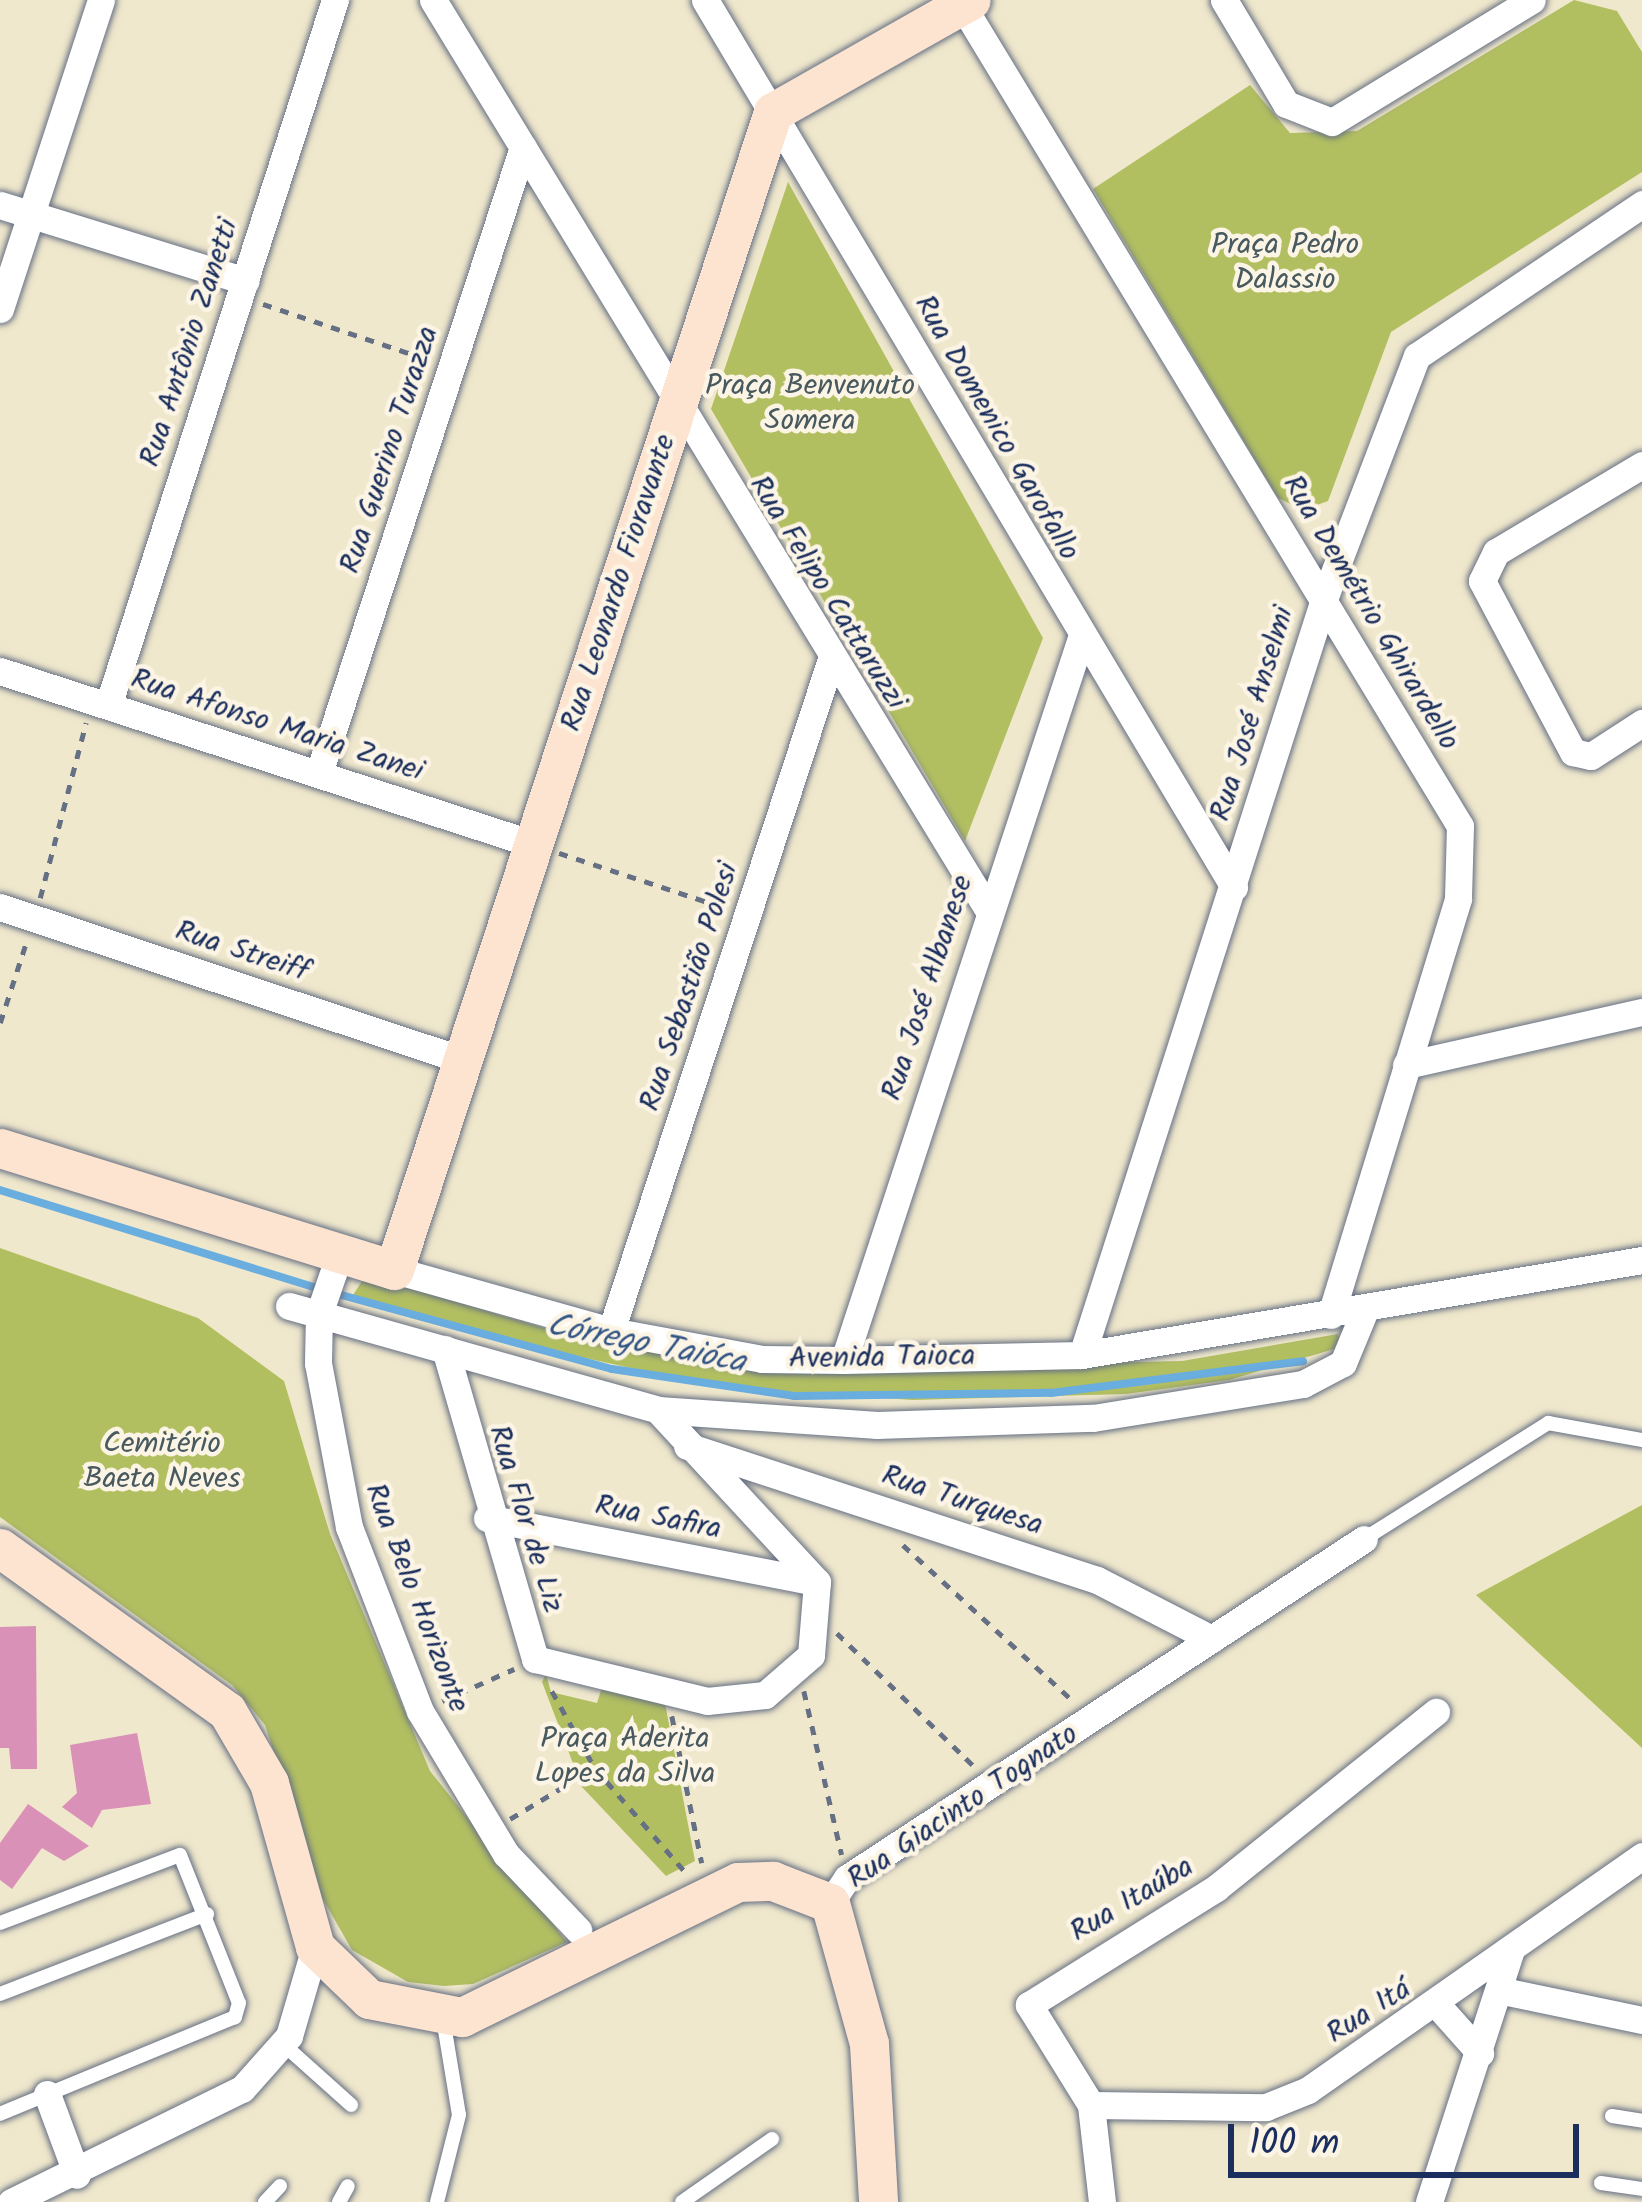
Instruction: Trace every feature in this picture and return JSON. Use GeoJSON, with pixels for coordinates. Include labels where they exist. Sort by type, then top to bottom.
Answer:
{"type":"FeatureCollection","features":[{"type":"Feature","properties":{"kind":"street"},"geometry":{"type":"LineString","coordinates":[[0,309],[100,0]]}},
{"type":"Feature","properties":{"kind":"street","name":"Rua Antônio Zanetti"},"geometry":{"type":"LineString","coordinates":[[100,703],[243,288],[335,0]]}},
{"type":"Feature","properties":{"kind":"street","name":"Rua Felipo Cattaruzzi"},"geometry":{"type":"LineString","coordinates":[[433,0],[675,411],[987,908]]}},
{"type":"Feature","properties":{"kind":"street","name":"Rua Domenico Garofallo"},"geometry":{"type":"LineString","coordinates":[[706,0],[1081,638],[1234,886]]}},
{"type":"Feature","properties":{"kind":"street"},"geometry":{"type":"LineString","coordinates":[[1224,0],[1286,104],[1332,122],[1532,0]]}},
{"type":"Feature","properties":{"kind":"street"},"geometry":{"type":"LineString","coordinates":[[773,112],[964,2]]}},
{"type":"Feature","properties":{"kind":"street","name":"Rua Demétrio Ghirardello"},"geometry":{"type":"LineString","coordinates":[[964,2],[1324,599],[1466,849],[1331,1315]]}},
{"type":"Feature","properties":{"kind":"street","name":"Rua Leonardo Fioravante"},"geometry":{"type":"LineString","coordinates":[[394,1270],[773,112]]}},
{"type":"Feature","properties":{"kind":"street","name":"Rua Guerino Turazza"},"geometry":{"type":"LineString","coordinates":[[319,773],[523,147]]}},
{"type":"Feature","properties":{"kind":"street","name":"Rua José Anselmi"},"geometry":{"type":"LineString","coordinates":[[1082,1355],[1324,599],[1417,356],[1642,204]]}},
{"type":"Feature","properties":{"kind":"street"},"geometry":{"type":"LineString","coordinates":[[0,206],[243,288]]}},
{"type":"Feature","properties":{"kind":"street"},"geometry":{"type":"LineString","coordinates":[[1642,465],[1496,552],[1482,581],[1574,752],[1591,756],[1642,723]]}},
{"type":"Feature","properties":{"kind":"street","name":"Rua José Albanese"},"geometry":{"type":"LineString","coordinates":[[844,1360],[987,908],[1081,638]]}},
{"type":"Feature","properties":{"kind":"street","name":"Rua Sebastião Polesi"},"geometry":{"type":"LineString","coordinates":[[611,1331],[830,662]]}},
{"type":"Feature","properties":{"kind":"street","name":"Rua Afonso Maria Zanei"},"geometry":{"type":"LineString","coordinates":[[0,671],[533,844]]}},
{"type":"Feature","properties":{"kind":"street","name":"Rua Streiff"},"geometry":{"type":"LineString","coordinates":[[0,907],[463,1060]]}},
{"type":"Feature","properties":{"kind":"street"},"geometry":{"type":"LineString","coordinates":[[1406,1065],[1642,1012]]}},
{"type":"Feature","properties":{"kind":"street","name":"Avenida Taioca"},"geometry":{"type":"LineString","coordinates":[[0,1148],[328,1285],[394,1270],[611,1331],[762,1359],[1082,1355],[1642,1260]]}},
{"type":"Feature","properties":{"kind":"street"},"geometry":{"type":"LineString","coordinates":[[289,1306],[328,1285],[445,1349],[658,1410],[877,1425],[1093,1418],[1304,1384],[1343,1363],[1365,1310]]}},
{"type":"Feature","properties":{"kind":"street","name":"Rua Belo Horizonte"},"geometry":{"type":"LineString","coordinates":[[328,1285],[334,1478],[421,1711],[490,1831],[578,1930]]}},
{"type":"Feature","properties":{"kind":"street","name":"Rua Flor de Liz"},"geometry":{"type":"LineString","coordinates":[[445,1349],[487,1519],[535,1659],[672,1695],[739,1701],[800,1672]]}},
{"type":"Feature","properties":{"kind":"street"},"geometry":{"type":"LineString","coordinates":[[658,1410],[683,1445],[817,1582],[821,1616],[800,1672]]}},
{"type":"Feature","properties":{"kind":"street","name":"Rua Turquesa"},"geometry":{"type":"LineString","coordinates":[[683,1445],[1097,1580],[1212,1639]]}},
{"type":"Feature","properties":{"kind":"street","name":"Rua Safira"},"geometry":{"type":"LineString","coordinates":[[487,1519],[817,1582]]}},
{"type":"Feature","properties":{"kind":"street","name":"Rua Giacinto Tognato"},"geometry":{"type":"LineString","coordinates":[[442,2018],[601,1954],[709,1892],[773,1881],[838,1891],[992,1783],[1364,1539]]}},
{"type":"Feature","properties":{"kind":"street"},"geometry":{"type":"LineString","coordinates":[[0,1548],[227,1711],[269,1784],[316,1947],[369,1999],[442,2018]]}},
{"type":"Feature","properties":{"kind":"street","name":"Rua Itaúba"},"geometry":{"type":"LineString","coordinates":[[1102,2202],[1090,2105],[1036,2030],[1036,1996],[1216,1888],[1436,1712]]}},
{"type":"Feature","properties":{"kind":"street","name":"Rua Itá"},"geometry":{"type":"LineString","coordinates":[[1090,2105],[1266,2107],[1439,2007],[1642,1856]]}},
{"type":"Feature","properties":{"kind":"street"},"geometry":{"type":"LineString","coordinates":[[838,1891],[869,2044],[878,2202]]}},
{"type":"Feature","properties":{"kind":"street"},"geometry":{"type":"LineString","coordinates":[[11,2202],[77,2175],[226,2099],[284,2045],[316,1947]]}},
{"type":"Feature","properties":{"kind":"street"},"geometry":{"type":"LineString","coordinates":[[1429,2202],[1503,1990],[1511,1949]]}},
{"type":"Feature","properties":{"kind":"street"},"geometry":{"type":"LineString","coordinates":[[1503,1990],[1642,2020]]}},
{"type":"Feature","properties":{"kind":"street"},"geometry":{"type":"LineString","coordinates":[[1439,2007],[1480,2053]]}},
{"type":"Feature","properties":{"kind":"street"},"geometry":{"type":"LineString","coordinates":[[46,2094],[77,2175]]}},
{"type":"Feature","properties":{"kind":"lane"},"geometry":{"type":"LineString","coordinates":[[1364,1539],[1549,1424],[1642,1440]]}},
{"type":"Feature","properties":{"kind":"lane"},"geometry":{"type":"LineString","coordinates":[[0,1923],[175,1854],[186,1861],[239,2003],[235,2017],[0,2114]]}},
{"type":"Feature","properties":{"kind":"lane"},"geometry":{"type":"LineString","coordinates":[[0,1994],[206,1914]]}},
{"type":"Feature","properties":{"kind":"lane"},"geometry":{"type":"LineString","coordinates":[[437,2202],[459,2116],[442,2018]]}},
{"type":"Feature","properties":{"kind":"lane"},"geometry":{"type":"LineString","coordinates":[[284,2045],[351,2105]]}},
{"type":"Feature","properties":{"kind":"lane"},"geometry":{"type":"LineString","coordinates":[[1612,2116],[1642,2121]]}},
{"type":"Feature","properties":{"kind":"lane"},"geometry":{"type":"LineString","coordinates":[[682,2202],[772,2139]]}},
{"type":"Feature","properties":{"kind":"lane"},"geometry":{"type":"LineString","coordinates":[[1600,2182],[1642,2189]]}},
{"type":"Feature","properties":{"kind":"lane"},"geometry":{"type":"LineString","coordinates":[[265,2202],[280,2186]]}},
{"type":"Feature","properties":{"kind":"lane"},"geometry":{"type":"LineString","coordinates":[[339,2202],[348,2186]]}},
{"type":"Feature","properties":{"kind":"path"},"geometry":{"type":"LineString","coordinates":[[243,288],[451,367]]}},
{"type":"Feature","properties":{"kind":"path"},"geometry":{"type":"LineString","coordinates":[[0,1023],[100,703]]}},
{"type":"Feature","properties":{"kind":"path"},"geometry":{"type":"LineString","coordinates":[[533,844],[748,915]]}},
{"type":"Feature","properties":{"kind":"path"},"geometry":{"type":"LineString","coordinates":[[886,1511],[904,1549],[1093,1719]]}},
{"type":"Feature","properties":{"kind":"path"},"geometry":{"type":"LineString","coordinates":[[821,1616],[992,1783]]}},
{"type":"Feature","properties":{"kind":"path"},"geometry":{"type":"LineString","coordinates":[[421,1711],[535,1659],[595,1768],[709,1892]]}},
{"type":"Feature","properties":{"kind":"path"},"geometry":{"type":"LineString","coordinates":[[800,1672],[838,1891]]}},
{"type":"Feature","properties":{"kind":"path"},"geometry":{"type":"LineString","coordinates":[[672,1695],[688,1829],[709,1892]]}},
{"type":"Feature","properties":{"kind":"path"},"geometry":{"type":"LineString","coordinates":[[490,1831],[595,1768]]}},
{"type":"Feature","properties":{"kind":"green space","name":"Praça Pedro Dalassio"},"geometry":{"type":"Polygon","coordinates":[[[1574,0],[1617,11],[1642,52],[1642,172],[1391,332],[1328,501],[1303,510],[1278,498],[1093,189],[1250,85],[1290,133],[1357,131],[1574,0]]]}},
{"type":"Feature","properties":{"kind":"green space","name":"Praça Benvenuto Somera"},"geometry":{"type":"Polygon","coordinates":[[[788,182],[1043,638],[965,841],[711,409],[788,182]]]}},
{"type":"Feature","properties":{"kind":"green space","name":"Cemitério Baeta Neves"},"geometry":{"type":"Polygon","coordinates":[[[0,1248],[198,1318],[284,1381],[330,1534],[430,1771],[567,1942],[473,1984],[444,1986],[408,1982],[352,1950],[320,1894],[265,1725],[232,1685],[0,1517],[0,1248]]]}},
{"type":"Feature","properties":{"kind":"green space"},"geometry":{"type":"Polygon","coordinates":[[[366,1275],[564,1334],[770,1370],[1182,1361],[1338,1334],[1341,1347],[1229,1380],[1126,1394],[913,1400],[717,1387],[454,1329],[353,1295],[366,1275]]]}},
{"type":"Feature","properties":{"kind":"green space"},"geometry":{"type":"Polygon","coordinates":[[[1642,1505],[1642,1748],[1476,1595],[1642,1505]]]}},
{"type":"Feature","properties":{"kind":"green space","name":"Praça Aderita Lopes da Silva"},"geometry":{"type":"Polygon","coordinates":[[[546,1674],[551,1692],[597,1703],[602,1687],[665,1703],[695,1861],[666,1876],[582,1787],[542,1682],[546,1674]]]}},
{"type":"Feature","properties":{"kind":"building"},"geometry":{"type":"Polygon","coordinates":[[[36,1626],[37,1769],[11,1769],[9,1748],[0,1748],[0,1627],[36,1626]]]}},
{"type":"Feature","properties":{"kind":"building"},"geometry":{"type":"Polygon","coordinates":[[[137,1733],[151,1804],[102,1810],[92,1828],[62,1807],[77,1793],[70,1745],[137,1733]]]}},
{"type":"Feature","properties":{"kind":"building"},"geometry":{"type":"Polygon","coordinates":[[[28,1804],[89,1846],[64,1861],[42,1848],[12,1889],[0,1880],[0,1843],[28,1804]]]}},
{"type":"Feature","properties":{"kind":"waterway","name":"Córrego Taióca"},"geometry":{"type":"LineString","coordinates":[[0,1190],[319,1289]]}},
{"type":"Feature","properties":{"kind":"waterway"},"geometry":{"type":"LineString","coordinates":[[334,1293],[612,1369],[794,1396],[1051,1393],[1303,1361]]}}]}
